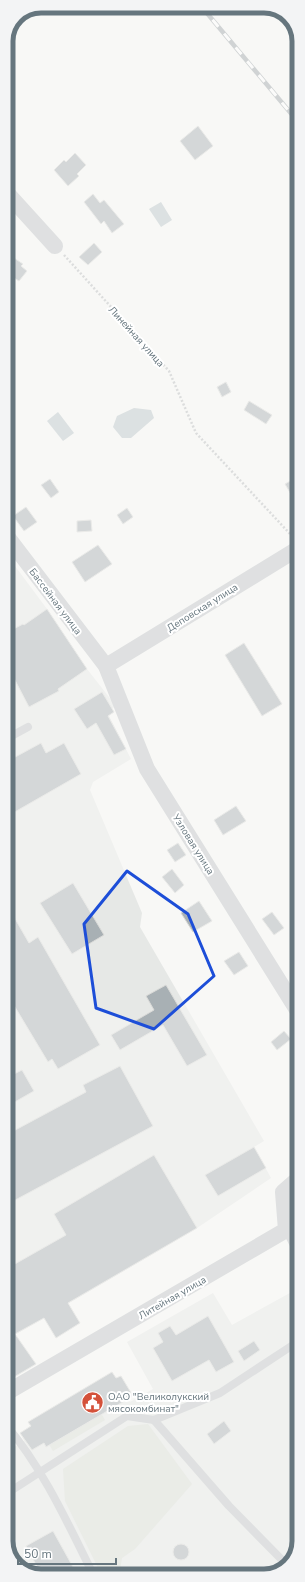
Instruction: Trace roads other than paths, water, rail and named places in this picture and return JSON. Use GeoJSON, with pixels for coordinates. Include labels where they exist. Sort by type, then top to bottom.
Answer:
{"type":"FeatureCollection","features":[{"type":"Feature","properties":{"kind":"street"},"geometry":{"type":"LineString","coordinates":[[13,200],[55,246]]}},
{"type":"Feature","properties":{"kind":"street","name":"Бассейная улица"},"geometry":{"type":"LineString","coordinates":[[13,544],[106,666]]}},
{"type":"Feature","properties":{"kind":"street","name":"Деповская улица"},"geometry":{"type":"LineString","coordinates":[[106,666],[292,546]]}},
{"type":"Feature","properties":{"kind":"street","name":"Узловая улица"},"geometry":{"type":"LineString","coordinates":[[106,666],[147,769],[292,1002]]}},
{"type":"Feature","properties":{"kind":"street"},"geometry":{"type":"LineString","coordinates":[[286,1230],[283,1192],[292,1184]]}},
{"type":"Feature","properties":{"kind":"street","name":"Литейная улица"},"geometry":{"type":"LineString","coordinates":[[13,1389],[286,1230]]}},
{"type":"Feature","properties":{"kind":"lane"},"geometry":{"type":"LineString","coordinates":[[13,735],[28,727]]}},
{"type":"Feature","properties":{"kind":"lane"},"geometry":{"type":"LineString","coordinates":[[286,1230],[292,1242]]}},
{"type":"Feature","properties":{"kind":"lane"},"geometry":{"type":"LineString","coordinates":[[13,1490],[127,1416],[154,1420],[220,1393],[292,1346]]}},
{"type":"Feature","properties":{"kind":"lane"},"geometry":{"type":"LineString","coordinates":[[154,1420],[229,1506],[283,1561]]}},
{"type":"Feature","properties":{"kind":"lane"},"geometry":{"type":"LineString","coordinates":[[13,1433],[21,1443],[63,1514],[90,1569]]}},
{"type":"Feature","properties":{"kind":"railway"},"geometry":{"type":"LineString","coordinates":[[207,13],[292,115]]}},
{"type":"Feature","properties":{"kind":"place","name":"ОАО \"Великолукский мясокомбинат\""},"geometry":{"type":"Point","coordinates":[93,1402]}}]}
